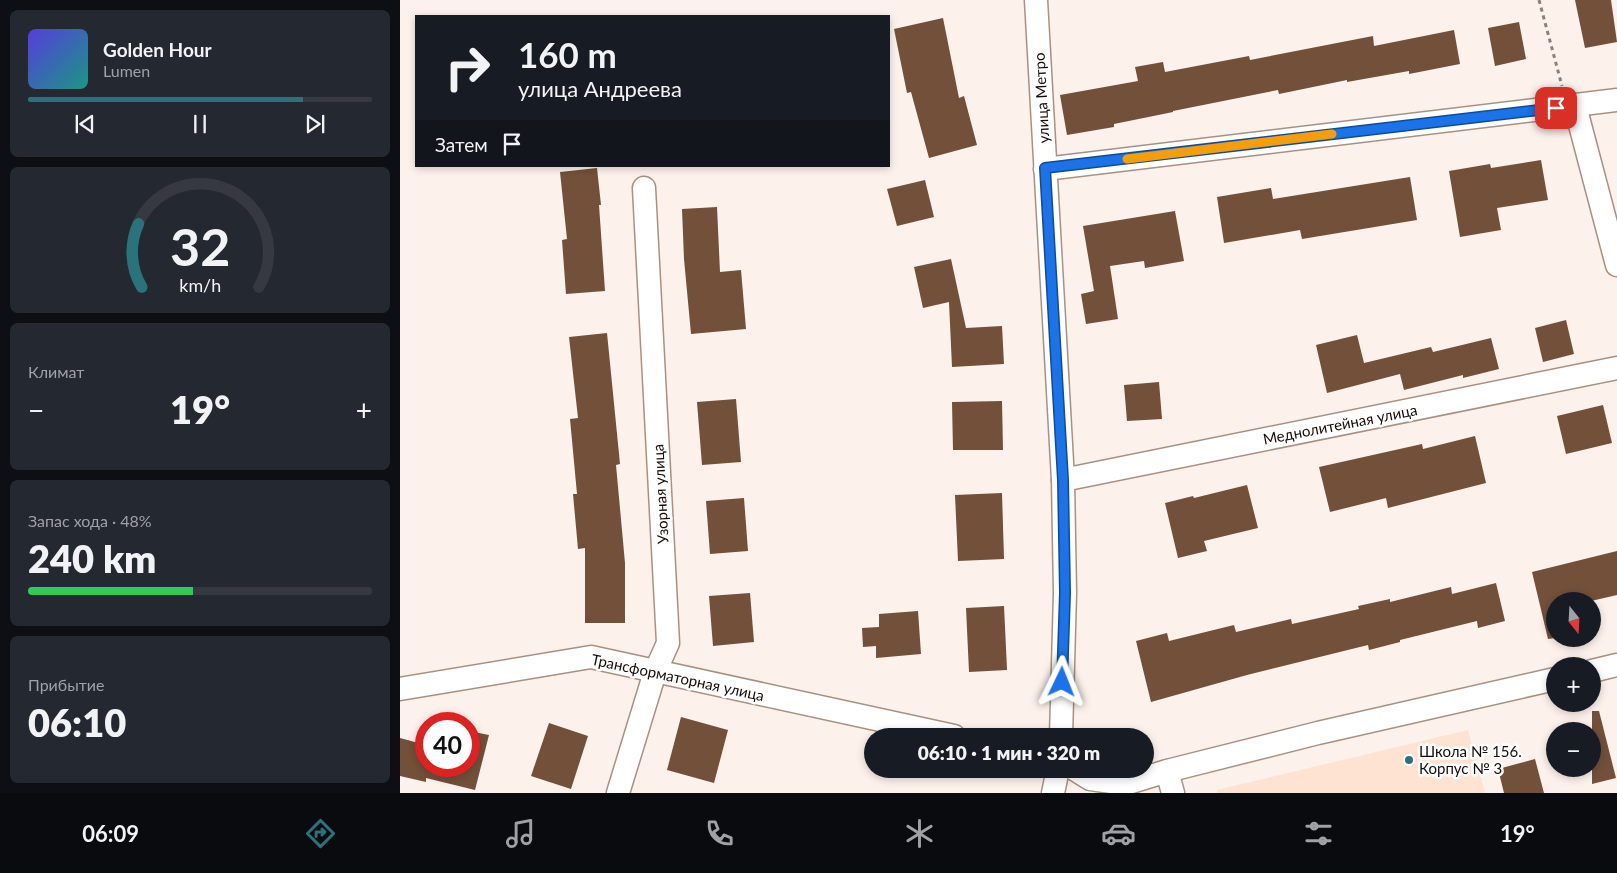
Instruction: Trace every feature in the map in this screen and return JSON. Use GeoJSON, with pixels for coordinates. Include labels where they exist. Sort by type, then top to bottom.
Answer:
{"type":"FeatureCollection","features":[{"type":"Feature","properties":{"kind":"street","name":"улица Метро"},"geometry":{"type":"LineString","coordinates":[[1036,0],[1063,480],[1065,593],[1061,728]]}},
{"type":"Feature","properties":{"kind":"street"},"geometry":{"type":"LineString","coordinates":[[1045,168],[1617,100]]}},
{"type":"Feature","properties":{"kind":"street"},"geometry":{"type":"LineString","coordinates":[[1575,106],[1617,265]]}},
{"type":"Feature","properties":{"kind":"street","name":"Узорная улица"},"geometry":{"type":"LineString","coordinates":[[618,793],[655,672],[668,643],[644,188]]}},
{"type":"Feature","properties":{"kind":"street","name":"Меднолитейная улица"},"geometry":{"type":"LineString","coordinates":[[1063,480],[1617,368]]}},
{"type":"Feature","properties":{"kind":"street","name":"Трансформаторная улица"},"geometry":{"type":"LineString","coordinates":[[400,689],[590,657],[917,728]]}},
{"type":"Feature","properties":{"kind":"street"},"geometry":{"type":"LineString","coordinates":[[1601,669],[1617,665]]}},
{"type":"Feature","properties":{"kind":"street"},"geometry":{"type":"LineString","coordinates":[[1154,775],[1328,731],[1546,682]]}},
{"type":"Feature","properties":{"kind":"street"},"geometry":{"type":"LineString","coordinates":[[1167,771],[1173,793]]}},
{"type":"Feature","properties":{"kind":"street"},"geometry":{"type":"LineString","coordinates":[[1053,793],[1056,778]]}},
{"type":"Feature","properties":{"kind":"street"},"geometry":{"type":"LineString","coordinates":[[1088,778],[1126,784],[1145,778]]}},
{"type":"Feature","properties":{"kind":"path"},"geometry":{"type":"LineString","coordinates":[[1539,0],[1564,92],[1575,106]]}},
{"type":"Feature","properties":{"kind":"shaded area","name":"Школа № 156. Корпус № 3"},"geometry":{"type":"Polygon","coordinates":[[[1468,730],[1485,793],[1217,793],[1217,790],[1468,730]]]}},
{"type":"Feature","properties":{"kind":"building"},"geometry":{"type":"Polygon","coordinates":[[[1575,0],[1611,0],[1617,42],[1585,48],[1575,0]]]}},
{"type":"Feature","properties":{"kind":"building"},"geometry":{"type":"Polygon","coordinates":[[[943,18],[959,98],[964,96],[977,145],[929,158],[911,92],[907,93],[894,29],[943,18]]]}},
{"type":"Feature","properties":{"kind":"building"},"geometry":{"type":"Polygon","coordinates":[[[1519,22],[1526,59],[1495,66],[1488,28],[1519,22]]]}},
{"type":"Feature","properties":{"kind":"building"},"geometry":{"type":"Polygon","coordinates":[[[1454,30],[1460,64],[1409,74],[1409,71],[1347,82],[1347,80],[1279,94],[1278,90],[1114,124],[1114,127],[1067,135],[1060,95],[1138,81],[1135,67],[1163,62],[1165,72],[1249,56],[1250,60],[1373,36],[1374,46],[1454,30]]]}},
{"type":"Feature","properties":{"kind":"building"},"geometry":{"type":"Polygon","coordinates":[[[1541,160],[1548,200],[1497,208],[1501,230],[1460,237],[1449,171],[1490,164],[1491,168],[1541,160]]]}},
{"type":"Feature","properties":{"kind":"building"},"geometry":{"type":"Polygon","coordinates":[[[597,168],[601,205],[599,205],[605,291],[566,294],[562,240],[567,239],[560,172],[597,168]]]}},
{"type":"Feature","properties":{"kind":"building"},"geometry":{"type":"Polygon","coordinates":[[[1410,177],[1417,220],[1302,239],[1300,230],[1224,243],[1217,197],[1271,188],[1273,199],[1410,177]]]}},
{"type":"Feature","properties":{"kind":"building"},"geometry":{"type":"Polygon","coordinates":[[[925,180],[934,217],[897,226],[887,189],[925,180]]]}},
{"type":"Feature","properties":{"kind":"building"},"geometry":{"type":"Polygon","coordinates":[[[717,207],[720,272],[741,270],[746,329],[691,334],[684,259],[682,209],[717,207]]]}},
{"type":"Feature","properties":{"kind":"building"},"geometry":{"type":"Polygon","coordinates":[[[1175,211],[1184,261],[1145,268],[1144,261],[1110,266],[1118,319],[1086,324],[1081,294],[1094,291],[1083,226],[1175,211]]]}},
{"type":"Feature","properties":{"kind":"building"},"geometry":{"type":"Polygon","coordinates":[[[951,259],[966,328],[1002,326],[1004,364],[952,367],[949,302],[923,308],[914,267],[951,259]]]}},
{"type":"Feature","properties":{"kind":"building"},"geometry":{"type":"Polygon","coordinates":[[[1566,320],[1574,354],[1543,362],[1535,328],[1566,320]]]}},
{"type":"Feature","properties":{"kind":"building"},"geometry":{"type":"Polygon","coordinates":[[[607,333],[620,464],[616,465],[625,563],[625,623],[585,623],[585,548],[578,549],[573,494],[577,494],[570,419],[578,418],[569,337],[607,333]]]}},
{"type":"Feature","properties":{"kind":"building"},"geometry":{"type":"Polygon","coordinates":[[[1357,335],[1364,363],[1431,347],[1433,352],[1491,338],[1499,369],[1463,378],[1463,375],[1404,390],[1400,374],[1327,393],[1316,345],[1357,335]]]}},
{"type":"Feature","properties":{"kind":"building"},"geometry":{"type":"Polygon","coordinates":[[[1159,382],[1162,419],[1127,421],[1124,385],[1159,382]]]}},
{"type":"Feature","properties":{"kind":"building"},"geometry":{"type":"Polygon","coordinates":[[[736,399],[741,462],[702,465],[697,402],[736,399]]]}},
{"type":"Feature","properties":{"kind":"building"},"geometry":{"type":"Polygon","coordinates":[[[1002,401],[1003,450],[953,450],[952,402],[1002,401]]]}},
{"type":"Feature","properties":{"kind":"building"},"geometry":{"type":"Polygon","coordinates":[[[1603,405],[1612,443],[1566,454],[1557,416],[1603,405]]]}},
{"type":"Feature","properties":{"kind":"building"},"geometry":{"type":"Polygon","coordinates":[[[1475,436],[1486,483],[1388,508],[1386,498],[1330,512],[1319,467],[1422,444],[1423,449],[1475,436]]]}},
{"type":"Feature","properties":{"kind":"building"},"geometry":{"type":"Polygon","coordinates":[[[1247,485],[1258,528],[1204,541],[1207,551],[1178,558],[1165,503],[1247,485]]]}},
{"type":"Feature","properties":{"kind":"building"},"geometry":{"type":"Polygon","coordinates":[[[1002,493],[1004,559],[958,561],[955,495],[1002,493]]]}},
{"type":"Feature","properties":{"kind":"building"},"geometry":{"type":"Polygon","coordinates":[[[744,498],[748,551],[710,554],[706,501],[744,498]]]}},
{"type":"Feature","properties":{"kind":"building"},"geometry":{"type":"Polygon","coordinates":[[[1617,551],[1617,595],[1601,599],[1601,592],[1546,592],[1546,631],[1532,572],[1617,551]]]}},
{"type":"Feature","properties":{"kind":"building"},"geometry":{"type":"Polygon","coordinates":[[[1496,583],[1505,621],[1478,628],[1477,621],[1400,640],[1400,642],[1369,650],[1368,645],[1247,675],[1151,702],[1136,641],[1167,633],[1169,641],[1234,625],[1236,632],[1291,619],[1292,624],[1359,609],[1358,606],[1390,599],[1390,602],[1451,587],[1452,594],[1496,583]]]}},
{"type":"Feature","properties":{"kind":"building"},"geometry":{"type":"Polygon","coordinates":[[[750,593],[754,642],[713,646],[709,596],[750,593]]]}},
{"type":"Feature","properties":{"kind":"building"},"geometry":{"type":"Polygon","coordinates":[[[1004,606],[1007,670],[969,672],[966,608],[1004,606]]]}},
{"type":"Feature","properties":{"kind":"building"},"geometry":{"type":"Polygon","coordinates":[[[918,611],[921,654],[876,658],[876,646],[863,647],[862,628],[879,627],[879,614],[918,611]]]}},
{"type":"Feature","properties":{"kind":"building"},"geometry":{"type":"Polygon","coordinates":[[[1592,712],[1599,712],[1616,778],[1592,784],[1592,777],[1601,777],[1601,722],[1592,722],[1592,712]]]}},
{"type":"Feature","properties":{"kind":"building"},"geometry":{"type":"Polygon","coordinates":[[[681,717],[728,730],[714,783],[667,770],[681,717]]]}},
{"type":"Feature","properties":{"kind":"building"},"geometry":{"type":"Polygon","coordinates":[[[549,723],[588,736],[571,789],[531,776],[549,723]]]}},
{"type":"Feature","properties":{"kind":"building"},"geometry":{"type":"Polygon","coordinates":[[[480,733],[489,735],[480,770],[480,733]]]}},
{"type":"Feature","properties":{"kind":"building"},"geometry":{"type":"Polygon","coordinates":[[[400,738],[415,742],[415,777],[478,777],[475,790],[426,778],[426,782],[400,776],[400,738]]]}},
{"type":"Feature","properties":{"kind":"building"},"geometry":{"type":"Polygon","coordinates":[[[1535,759],[1544,793],[1504,793],[1498,769],[1535,759]]]}},
{"type":"Feature","properties":{"kind":"slow traffic"},"geometry":{"type":"LineString","coordinates":[[1127,159],[1332,134]]}},
{"type":"Feature","properties":{"kind":"place","name":"Школа № 156. Корпус № 3"},"geometry":{"type":"Point","coordinates":[1409,760]}},
{"type":"Feature","properties":{"kind":"route"},"geometry":{"type":"LineString","coordinates":[[1062,682],[1065,593],[1063,480],[1045,168],[1556,108]]}}]}
